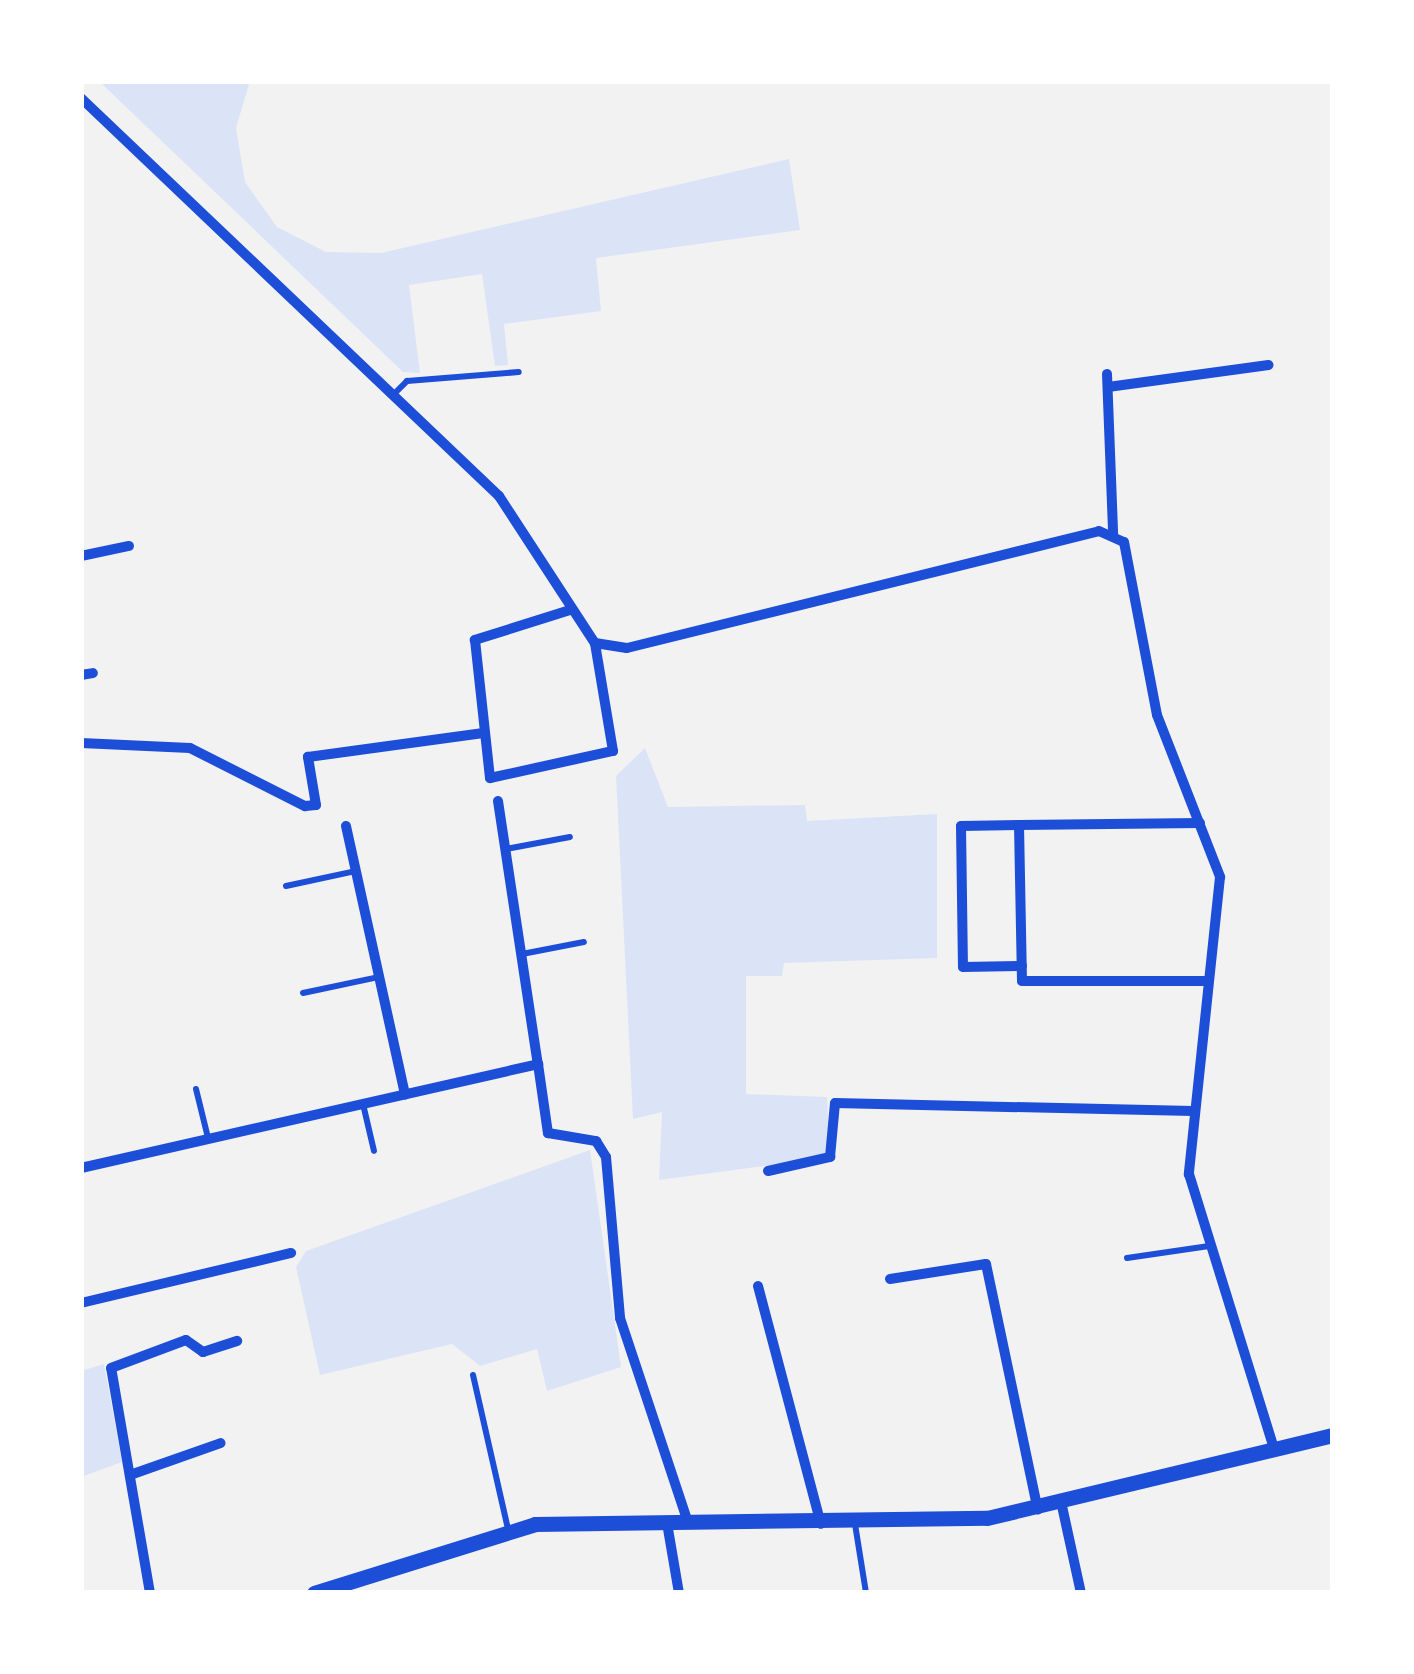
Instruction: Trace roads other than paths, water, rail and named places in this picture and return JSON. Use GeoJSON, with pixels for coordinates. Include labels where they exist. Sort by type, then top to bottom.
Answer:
{"type":"FeatureCollection","features":[{"type":"Feature","properties":{"kind":"main road"},"geometry":{"type":"LineString","coordinates":[[314,1593],[508,1529],[667,1523],[855,1524],[1038,1510],[1273,1446],[1333,1435]]}},
{"type":"Feature","properties":{"kind":"street"},"geometry":{"type":"LineString","coordinates":[[81,98],[499,496],[596,643],[617,730],[607,758],[490,778],[475,640],[570,610]]}},
{"type":"Feature","properties":{"kind":"street"},"geometry":{"type":"LineString","coordinates":[[1269,365],[1107,381],[1113,533],[1131,556],[1149,686],[1220,877],[1193,1111],[1190,1192],[1245,1328],[1273,1446]]}},
{"type":"Feature","properties":{"kind":"street"},"geometry":{"type":"LineString","coordinates":[[596,643],[627,648],[1113,533]]}},
{"type":"Feature","properties":{"kind":"street"},"geometry":{"type":"LineString","coordinates":[[81,556],[128,546]]}},
{"type":"Feature","properties":{"kind":"street"},"geometry":{"type":"LineString","coordinates":[[81,743],[190,748],[305,806],[316,805],[308,757],[483,733]]}},
{"type":"Feature","properties":{"kind":"street"},"geometry":{"type":"LineString","coordinates":[[498,801],[548,1133],[596,1141],[606,1157],[615,1295],[688,1523]]}},
{"type":"Feature","properties":{"kind":"street"},"geometry":{"type":"LineString","coordinates":[[1022,966],[963,967],[961,826],[1200,823]]}},
{"type":"Feature","properties":{"kind":"street"},"geometry":{"type":"LineString","coordinates":[[1019,825],[1022,981],[1206,981]]}},
{"type":"Feature","properties":{"kind":"street"},"geometry":{"type":"LineString","coordinates":[[346,826],[405,1094]]}},
{"type":"Feature","properties":{"kind":"street"},"geometry":{"type":"LineString","coordinates":[[81,1168],[538,1064]]}},
{"type":"Feature","properties":{"kind":"street"},"geometry":{"type":"LineString","coordinates":[[768,1171],[825,1162],[835,1103],[1193,1111]]}},
{"type":"Feature","properties":{"kind":"street"},"geometry":{"type":"LineString","coordinates":[[81,1303],[291,1253]]}},
{"type":"Feature","properties":{"kind":"street"},"geometry":{"type":"LineString","coordinates":[[890,1279],[986,1264],[1038,1510]]}},
{"type":"Feature","properties":{"kind":"street"},"geometry":{"type":"LineString","coordinates":[[758,1286],[820,1524]]}},
{"type":"Feature","properties":{"kind":"street"},"geometry":{"type":"LineString","coordinates":[[150,1593],[111,1368],[186,1340],[202,1352],[237,1341]]}},
{"type":"Feature","properties":{"kind":"street"},"geometry":{"type":"LineString","coordinates":[[130,1474],[221,1443]]}},
{"type":"Feature","properties":{"kind":"street"},"geometry":{"type":"LineString","coordinates":[[1062,1506],[1081,1593]]}},
{"type":"Feature","properties":{"kind":"street"},"geometry":{"type":"LineString","coordinates":[[667,1523],[679,1593]]}},
{"type":"Feature","properties":{"kind":"lane"},"geometry":{"type":"LineString","coordinates":[[393,395],[407,381],[519,371]]}},
{"type":"Feature","properties":{"kind":"lane"},"geometry":{"type":"LineString","coordinates":[[506,849],[571,837]]}},
{"type":"Feature","properties":{"kind":"lane"},"geometry":{"type":"LineString","coordinates":[[286,886],[356,871]]}},
{"type":"Feature","properties":{"kind":"lane"},"geometry":{"type":"LineString","coordinates":[[522,954],[584,942]]}},
{"type":"Feature","properties":{"kind":"lane"},"geometry":{"type":"LineString","coordinates":[[303,993],[379,977]]}},
{"type":"Feature","properties":{"kind":"lane"},"geometry":{"type":"LineString","coordinates":[[196,1089],[208,1139]]}},
{"type":"Feature","properties":{"kind":"lane"},"geometry":{"type":"LineString","coordinates":[[363,1104],[374,1151]]}},
{"type":"Feature","properties":{"kind":"lane"},"geometry":{"type":"LineString","coordinates":[[1127,1258],[1209,1246]]}},
{"type":"Feature","properties":{"kind":"lane"},"geometry":{"type":"LineString","coordinates":[[472,1376],[508,1529]]}},
{"type":"Feature","properties":{"kind":"lane"},"geometry":{"type":"LineString","coordinates":[[855,1524],[866,1593]]}}]}
